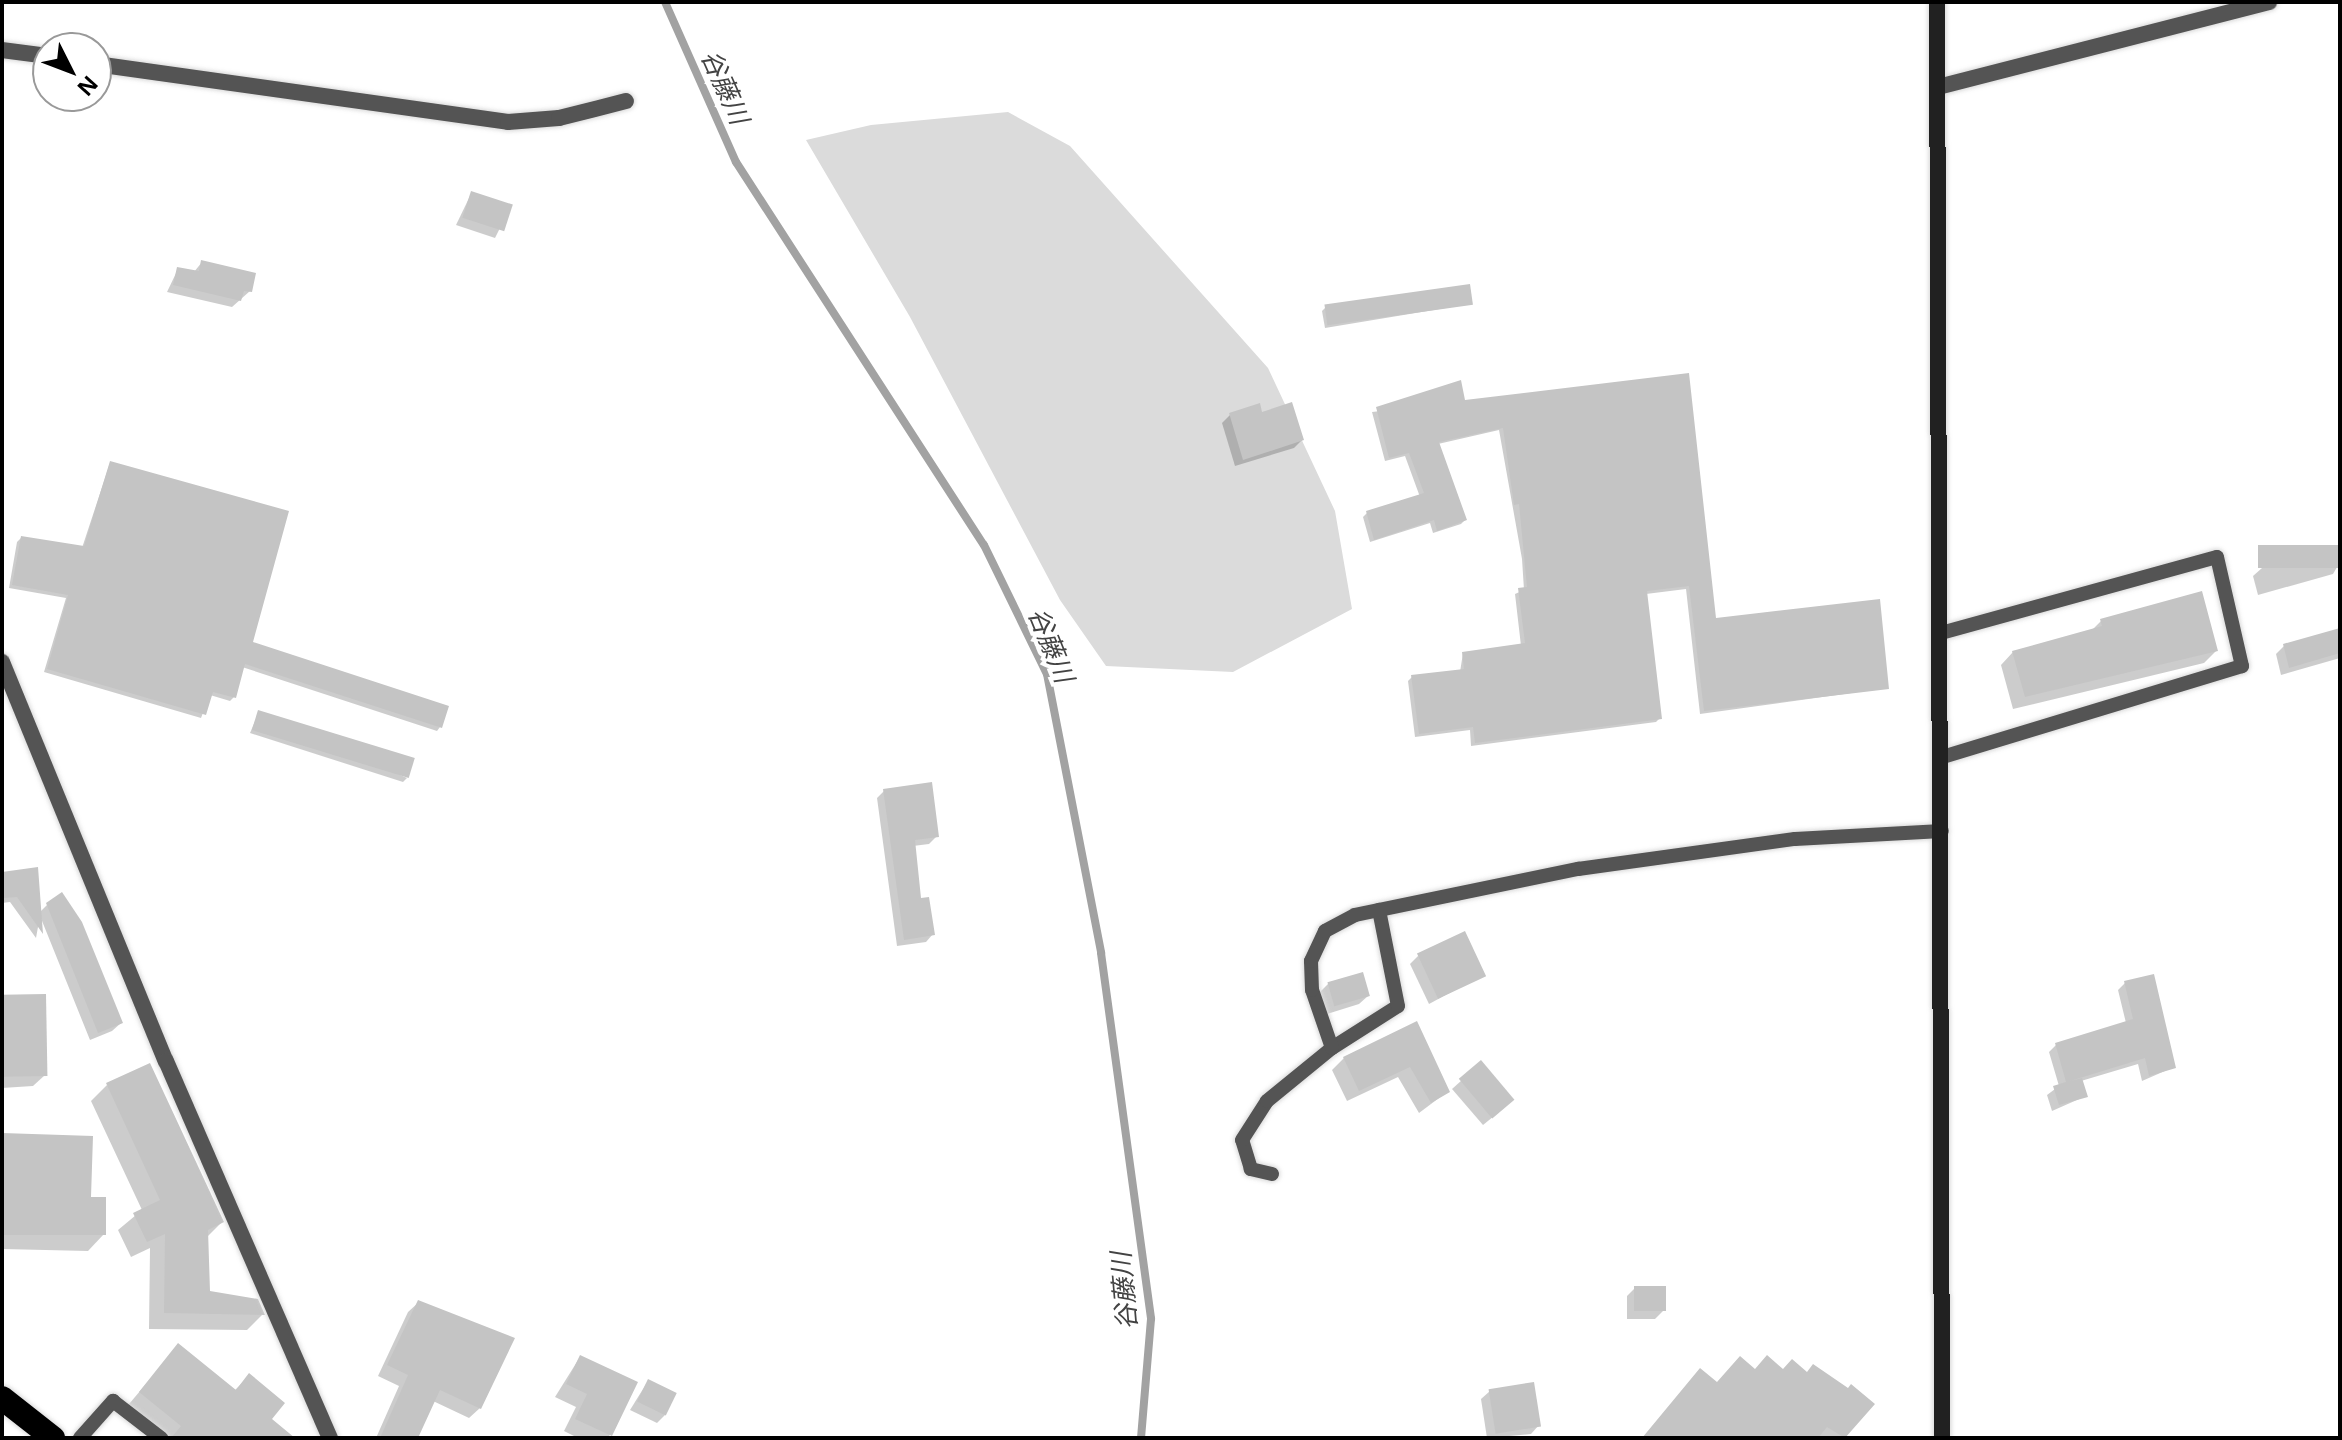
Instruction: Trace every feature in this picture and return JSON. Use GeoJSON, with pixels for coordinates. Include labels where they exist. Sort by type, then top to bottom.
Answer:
{"type":"FeatureCollection","features":[{"type":"Feature","properties":{"kind":"highway"},"geometry":{"type":"LineString","coordinates":[[2,1398],[53,1438]]}},
{"type":"Feature","properties":{"kind":"street"},"geometry":{"type":"LineString","coordinates":[[1937,2],[1942,1438]]}},
{"type":"Feature","properties":{"kind":"street"},"geometry":{"type":"LineString","coordinates":[[1938,87],[2269,2]]}},
{"type":"Feature","properties":{"kind":"street"},"geometry":{"type":"LineString","coordinates":[[2,50],[32,54]]}},
{"type":"Feature","properties":{"kind":"street"},"geometry":{"type":"LineString","coordinates":[[112,66],[508,122],[559,118],[626,101]]}},
{"type":"Feature","properties":{"kind":"street"},"geometry":{"type":"LineString","coordinates":[[2,662],[166,1061],[330,1438]]}},
{"type":"Feature","properties":{"kind":"lane"},"geometry":{"type":"LineString","coordinates":[[1941,633],[2217,557],[2242,666],[1942,757]]}},
{"type":"Feature","properties":{"kind":"lane"},"geometry":{"type":"LineString","coordinates":[[1332,1048],[1312,990],[1311,961],[1325,931],[1379,910],[1578,869],[1749,846],[1942,831]]}},
{"type":"Feature","properties":{"kind":"lane"},"geometry":{"type":"LineString","coordinates":[[1272,1174],[1251,1169],[1242,1140],[1267,1101],[1332,1048],[1398,1006],[1379,910]]}},
{"type":"Feature","properties":{"kind":"lane"},"geometry":{"type":"LineString","coordinates":[[80,1438],[113,1401],[161,1438]]}},
{"type":"Feature","properties":{"kind":"shaded area"},"geometry":{"type":"Polygon","coordinates":[[[1008,112],[1070,146],[1268,368],[1335,511],[1352,609],[1233,672],[1106,666],[1060,600],[910,317],[806,140],[871,125],[1008,112]]]}},
{"type":"Feature","properties":{"kind":"building"},"geometry":{"type":"Polygon","coordinates":[[[471,191],[513,205],[504,231],[462,218],[471,191]]]}},
{"type":"Feature","properties":{"kind":"building"},"geometry":{"type":"Polygon","coordinates":[[[201,260],[256,273],[252,292],[244,291],[241,301],[173,285],[177,267],[199,271],[201,260]]]}},
{"type":"Feature","properties":{"kind":"building"},"geometry":{"type":"Polygon","coordinates":[[[1470,284],[1473,305],[1327,325],[1324,304],[1470,284]]]}},
{"type":"Feature","properties":{"kind":"building"},"geometry":{"type":"Polygon","coordinates":[[[1689,373],[1716,618],[1880,599],[1889,689],[1704,711],[1689,586],[1647,591],[1662,719],[1475,743],[1473,727],[1419,734],[1411,675],[1464,669],[1462,652],[1525,643],[1518,588],[1527,587],[1519,504],[1514,505],[1503,428],[1439,442],[1467,520],[1437,531],[1434,520],[1374,540],[1366,511],[1424,493],[1409,453],[1389,458],[1376,407],[1461,380],[1465,400],[1689,373]]]}},
{"type":"Feature","properties":{"kind":"building"},"geometry":{"type":"Polygon","coordinates":[[[1292,402],[1304,440],[1243,460],[1229,413],[1260,403],[1262,412],[1292,402]]]}},
{"type":"Feature","properties":{"kind":"building"},"geometry":{"type":"Polygon","coordinates":[[[110,461],[289,511],[253,642],[449,706],[442,728],[245,664],[236,698],[213,692],[206,715],[47,669],[68,595],[12,585],[21,536],[84,546],[110,461]]]}},
{"type":"Feature","properties":{"kind":"building"},"geometry":{"type":"Polygon","coordinates":[[[2258,545],[2340,545],[2340,568],[2258,568],[2258,545]]]}},
{"type":"Feature","properties":{"kind":"building"},"geometry":{"type":"Polygon","coordinates":[[[2202,591],[2218,651],[2025,697],[2012,651],[2102,626],[2100,619],[2202,591]]]}},
{"type":"Feature","properties":{"kind":"building"},"geometry":{"type":"Polygon","coordinates":[[[2340,628],[2340,653],[2289,668],[2283,644],[2340,628]]]}},
{"type":"Feature","properties":{"kind":"building"},"geometry":{"type":"Polygon","coordinates":[[[258,710],[415,758],[409,778],[252,730],[258,710]]]}},
{"type":"Feature","properties":{"kind":"building"},"geometry":{"type":"Polygon","coordinates":[[[932,782],[939,837],[915,840],[921,898],[929,897],[935,935],[904,940],[883,789],[932,782]]]}},
{"type":"Feature","properties":{"kind":"building"},"geometry":{"type":"Polygon","coordinates":[[[38,867],[43,934],[17,897],[2,898],[2,872],[38,867]]]}},
{"type":"Feature","properties":{"kind":"building"},"geometry":{"type":"Polygon","coordinates":[[[62,892],[82,922],[123,1023],[98,1033],[46,903],[62,892]]]}},
{"type":"Feature","properties":{"kind":"building"},"geometry":{"type":"Polygon","coordinates":[[[1465,931],[1486,976],[1438,999],[1417,953],[1465,931]]]}},
{"type":"Feature","properties":{"kind":"building"},"geometry":{"type":"Polygon","coordinates":[[[1363,972],[1370,996],[1334,1006],[1327,982],[1363,972]]]}},
{"type":"Feature","properties":{"kind":"building"},"geometry":{"type":"Polygon","coordinates":[[[2154,974],[2176,1068],[2149,1076],[2145,1058],[2070,1081],[2082,1078],[2088,1097],[2059,1105],[2053,1086],[2066,1082],[2055,1043],[2133,1019],[2124,981],[2154,974]]]}},
{"type":"Feature","properties":{"kind":"building"},"geometry":{"type":"Polygon","coordinates":[[[46,994],[47,1076],[3,1077],[2,995],[46,994]]]}},
{"type":"Feature","properties":{"kind":"building"},"geometry":{"type":"Polygon","coordinates":[[[1417,1021],[1450,1092],[1431,1103],[1410,1067],[1359,1091],[1343,1057],[1417,1021]]]}},
{"type":"Feature","properties":{"kind":"building"},"geometry":{"type":"Polygon","coordinates":[[[1481,1060],[1514,1100],[1492,1118],[1459,1079],[1481,1060]]]}},
{"type":"Feature","properties":{"kind":"building"},"geometry":{"type":"Polygon","coordinates":[[[150,1063],[224,1222],[208,1230],[210,1291],[258,1299],[265,1315],[164,1313],[165,1234],[147,1242],[133,1213],[160,1200],[106,1083],[150,1063]]]}},
{"type":"Feature","properties":{"kind":"building"},"geometry":{"type":"Polygon","coordinates":[[[2,1133],[93,1136],[91,1197],[106,1197],[106,1235],[2,1235],[2,1133]]]}},
{"type":"Feature","properties":{"kind":"building"},"geometry":{"type":"Polygon","coordinates":[[[1634,1286],[1666,1286],[1666,1311],[1634,1311],[1634,1286]]]}},
{"type":"Feature","properties":{"kind":"building"},"geometry":{"type":"Polygon","coordinates":[[[418,1300],[515,1338],[481,1409],[440,1390],[418,1438],[380,1438],[408,1375],[387,1365],[418,1300]]]}},
{"type":"Feature","properties":{"kind":"building"},"geometry":{"type":"Polygon","coordinates":[[[178,1343],[236,1390],[249,1373],[285,1403],[272,1419],[295,1438],[171,1438],[181,1426],[139,1392],[178,1343]]]}},
{"type":"Feature","properties":{"kind":"building"},"geometry":{"type":"Polygon","coordinates":[[[580,1355],[638,1382],[612,1436],[575,1419],[587,1394],[566,1384],[580,1355]]]}},
{"type":"Feature","properties":{"kind":"building"},"geometry":{"type":"Polygon","coordinates":[[[1767,1355],[1783,1369],[1792,1359],[1807,1372],[1813,1364],[1848,1388],[1851,1384],[1875,1404],[1845,1438],[1827,1427],[1818,1438],[1642,1438],[1700,1368],[1717,1382],[1740,1356],[1755,1369],[1767,1355]]]}},
{"type":"Feature","properties":{"kind":"building"},"geometry":{"type":"Polygon","coordinates":[[[648,1379],[677,1393],[666,1415],[637,1401],[648,1379]]]}},
{"type":"Feature","properties":{"kind":"building"},"geometry":{"type":"Polygon","coordinates":[[[1534,1382],[1541,1426],[1496,1434],[1489,1389],[1534,1382]]]}},
{"type":"Feature","properties":{"kind":"waterway","name":"谷藤川"},"geometry":{"type":"LineString","coordinates":[[665,2],[736,162],[984,545],[1047,674],[1101,953],[1151,1319],[1141,1438]]}}]}
